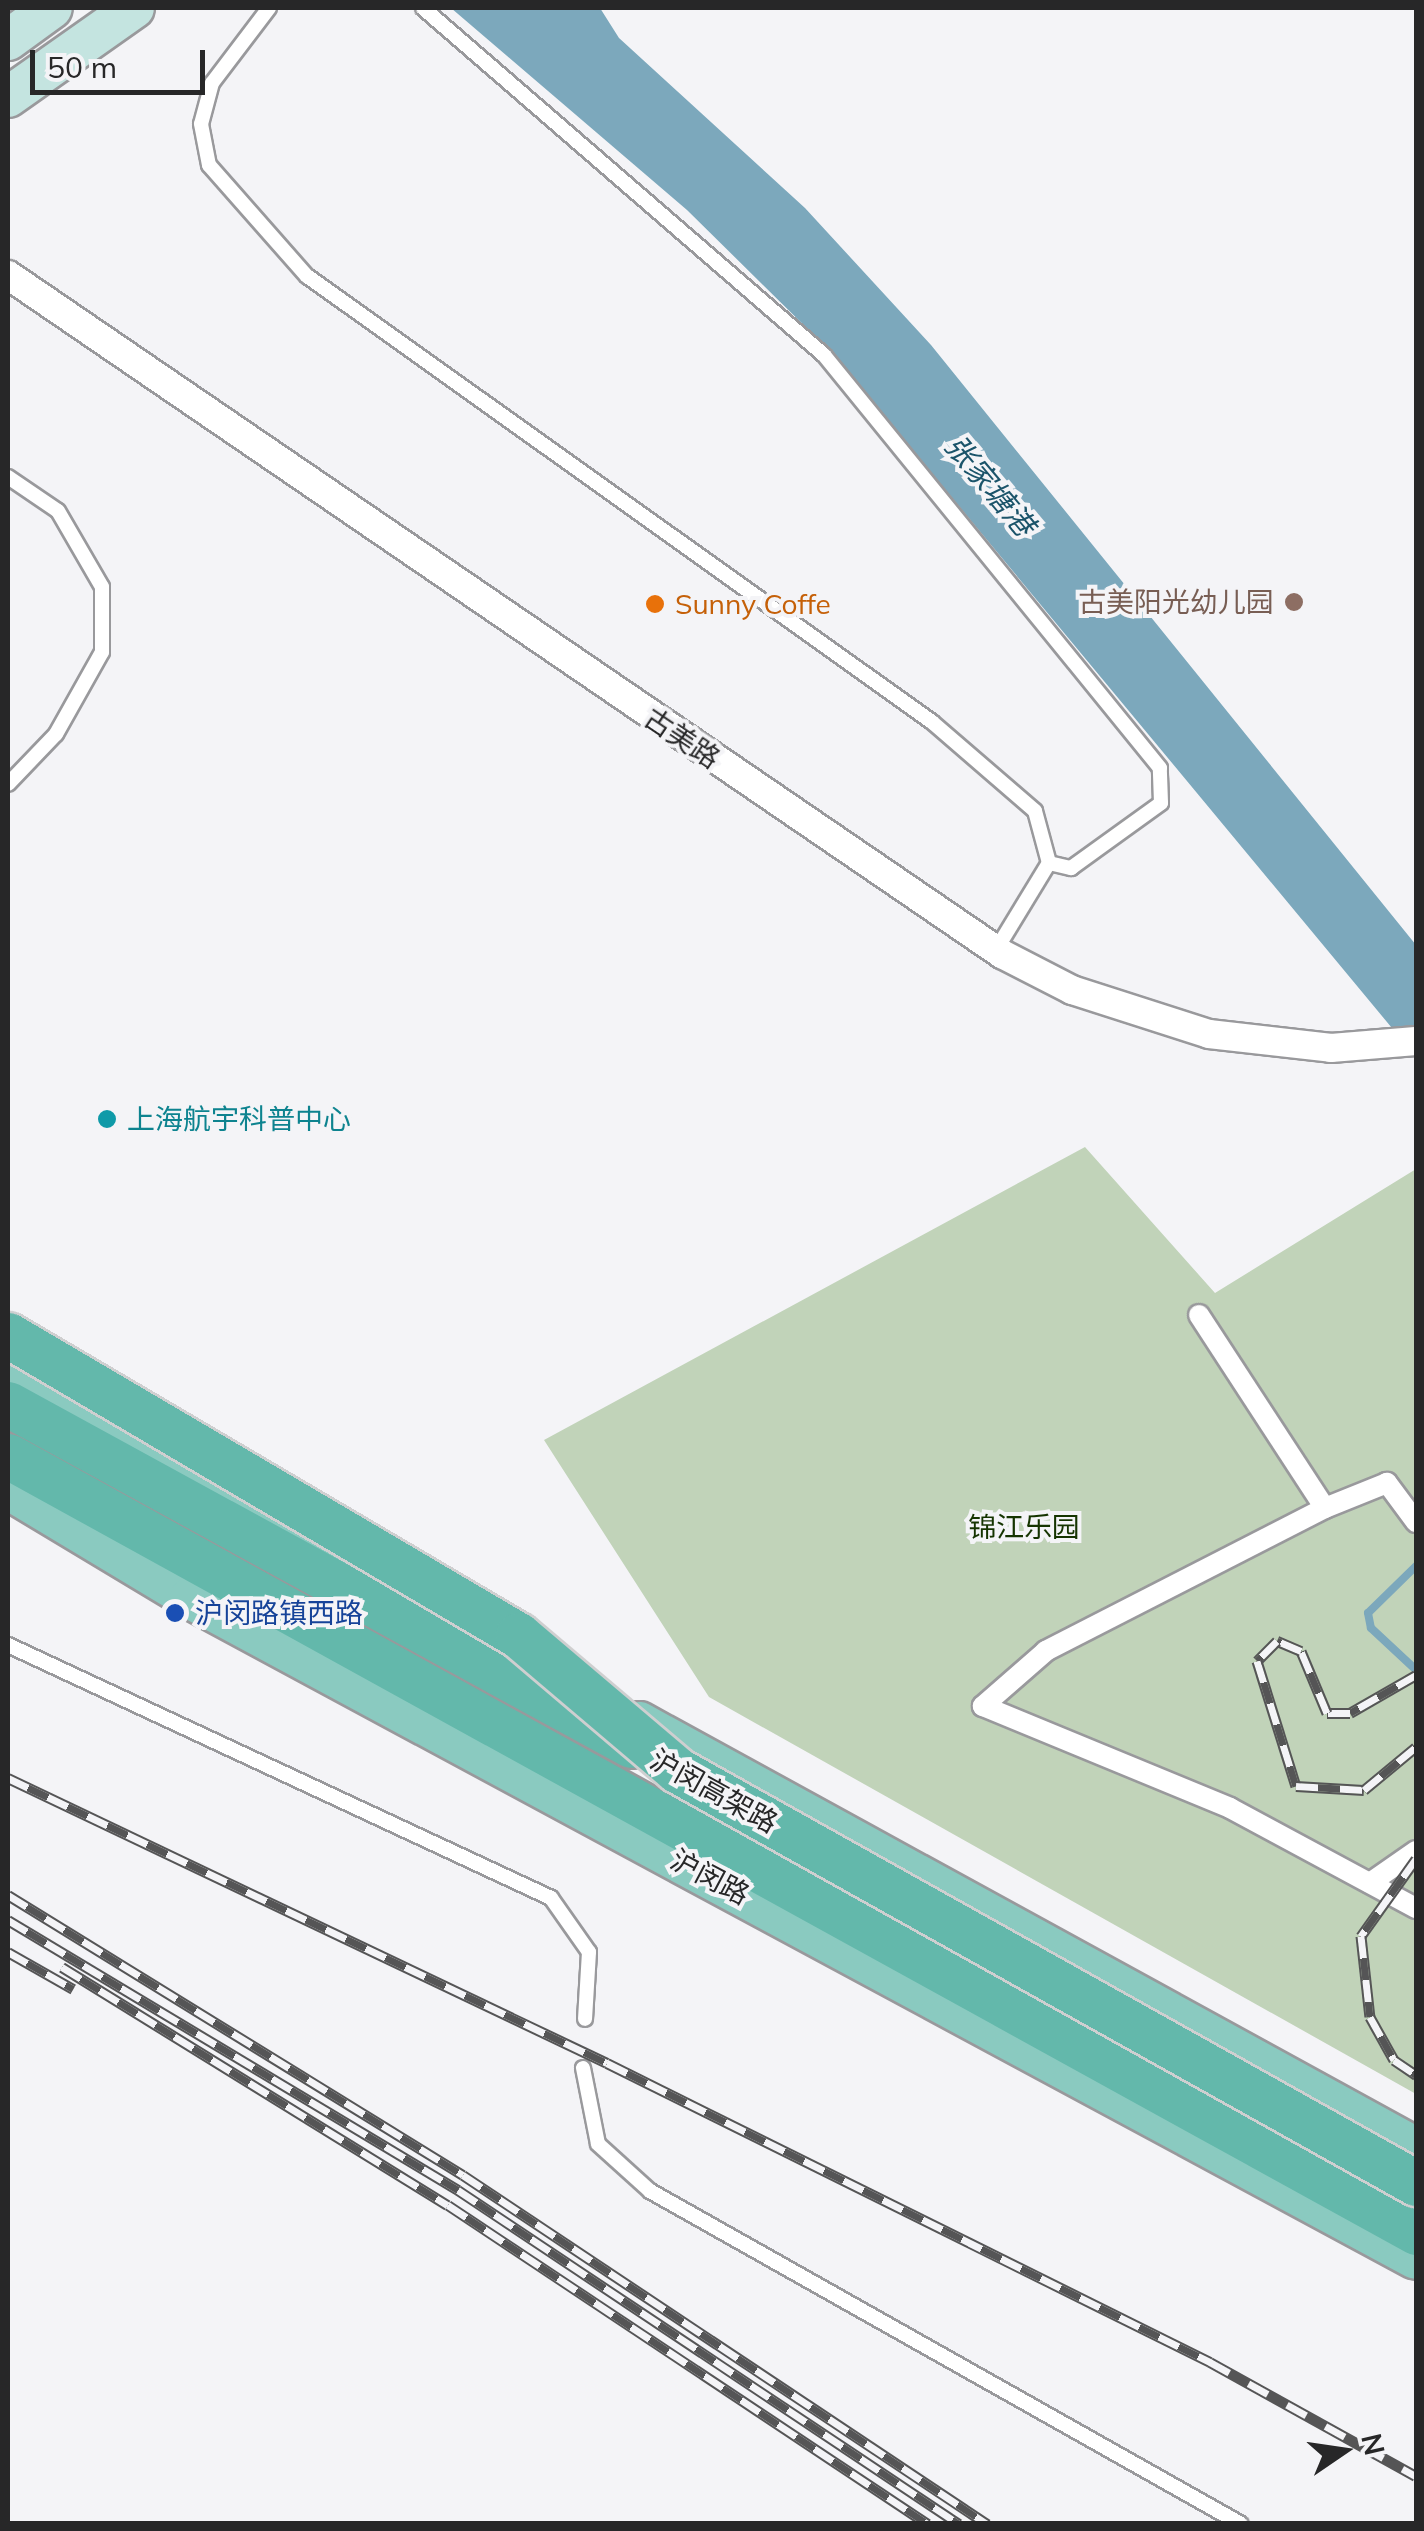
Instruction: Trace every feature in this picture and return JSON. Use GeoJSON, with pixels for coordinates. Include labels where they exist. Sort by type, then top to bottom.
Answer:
{"type":"FeatureCollection","features":[{"type":"Feature","properties":{"kind":"highway"},"geometry":{"type":"LineString","coordinates":[[8,1335],[518,1635],[677,1770]]}},
{"type":"Feature","properties":{"kind":"highway","name":"沪闵高架路"},"geometry":{"type":"LineString","coordinates":[[8,1404],[677,1770],[1416,2183]]}},
{"type":"Feature","properties":{"kind":"highway","name":"沪闵高架路"},"geometry":{"type":"LineString","coordinates":[[8,1456],[1416,2232]]}},
{"type":"Feature","properties":{"kind":"main road"},"geometry":{"type":"LineString","coordinates":[[8,40],[52,8]]}},
{"type":"Feature","properties":{"kind":"main road"},"geometry":{"type":"LineString","coordinates":[[8,97],[134,8]]}},
{"type":"Feature","properties":{"kind":"main road"},"geometry":{"type":"LineString","coordinates":[[8,1377],[1416,2149]]}},
{"type":"Feature","properties":{"kind":"main road","name":"沪闵路"},"geometry":{"type":"LineString","coordinates":[[8,1488],[191,1598],[1416,2258]]}},
{"type":"Feature","properties":{"kind":"main road"},"geometry":{"type":"LineString","coordinates":[[1320,2096],[1353,2168],[1416,2203]]}},
{"type":"Feature","properties":{"kind":"street","name":"古美路"},"geometry":{"type":"LineString","coordinates":[[8,275],[996,950],[1072,990],[1177,1026],[1277,1045],[1377,1046],[1416,1041]]}},
{"type":"Feature","properties":{"kind":"street"},"geometry":{"type":"LineString","coordinates":[[1199,1315],[1324,1508]]}},
{"type":"Feature","properties":{"kind":"street"},"geometry":{"type":"LineString","coordinates":[[1416,1522],[1387,1483],[1324,1508],[1046,1651],[984,1706],[1230,1808],[1416,1908]]}},
{"type":"Feature","properties":{"kind":"street"},"geometry":{"type":"LineString","coordinates":[[1370,1883],[1416,1852]]}},
{"type":"Feature","properties":{"kind":"lane"},"geometry":{"type":"LineString","coordinates":[[269,8],[212,83],[201,124],[209,164],[259,224],[378,333],[541,436],[932,722],[1036,811],[1049,862],[996,950]]}},
{"type":"Feature","properties":{"kind":"lane"},"geometry":{"type":"LineString","coordinates":[[423,8],[824,354],[1160,768],[1162,803],[1071,868],[1049,862]]}},
{"type":"Feature","properties":{"kind":"lane"},"geometry":{"type":"LineString","coordinates":[[8,477],[58,511],[102,587],[102,652],[56,734],[8,784]]}},
{"type":"Feature","properties":{"kind":"lane"},"geometry":{"type":"LineString","coordinates":[[8,1645],[551,1898],[589,1952],[585,2019]]}},
{"type":"Feature","properties":{"kind":"lane"},"geometry":{"type":"LineString","coordinates":[[582,2068],[598,2144],[650,2191],[1241,2524]]}},
{"type":"Feature","properties":{"kind":"green space","name":"锦江乐园"},"geometry":{"type":"Polygon","coordinates":[[[1085,1147],[1215,1293],[1416,1169],[1416,2094],[709,1697],[544,1440],[1085,1147]]]}},
{"type":"Feature","properties":{"kind":"water","name":"张家塘港"},"geometry":{"type":"Polygon","coordinates":[[[451,8],[600,8],[619,38],[805,208],[931,345],[1416,945],[1416,1057],[831,352],[687,210],[451,8]]]}},
{"type":"Feature","properties":{"kind":"waterway"},"geometry":{"type":"LineString","coordinates":[[1416,1566],[1368,1613],[1371,1628],[1416,1670]]}},
{"type":"Feature","properties":{"kind":"railway"},"geometry":{"type":"LineString","coordinates":[[1416,1675],[1350,1713],[1327,1713],[1301,1651],[1277,1641],[1257,1661],[1296,1786],[1364,1790],[1416,1747]]}},
{"type":"Feature","properties":{"kind":"railway"},"geometry":{"type":"LineString","coordinates":[[8,1778],[607,2063],[1210,2362],[1416,2476]]}},
{"type":"Feature","properties":{"kind":"railway"},"geometry":{"type":"LineString","coordinates":[[1416,1859],[1361,1936],[1370,2017],[1394,2060],[1416,2075]]}},
{"type":"Feature","properties":{"kind":"railway"},"geometry":{"type":"LineString","coordinates":[[8,1895],[463,2175],[987,2524]]}},
{"type":"Feature","properties":{"kind":"railway"},"geometry":{"type":"LineString","coordinates":[[8,1920],[458,2190],[959,2524]]}},
{"type":"Feature","properties":{"kind":"railway"},"geometry":{"type":"LineString","coordinates":[[8,1952],[73,1989]]}},
{"type":"Feature","properties":{"kind":"railway"},"geometry":{"type":"LineString","coordinates":[[62,1967],[448,2205],[928,2524]]}},
{"type":"Feature","properties":{"kind":"place","name":"古美阳光幼儿园"},"geometry":{"type":"Point","coordinates":[1294,602]}},
{"type":"Feature","properties":{"kind":"place","name":"Sunny Coffe"},"geometry":{"type":"Point","coordinates":[655,604]}},
{"type":"Feature","properties":{"kind":"place","name":"上海航宇科普中心"},"geometry":{"type":"Point","coordinates":[107,1119]}},
{"type":"Feature","properties":{"kind":"place","name":"沪闵路镇西路"},"geometry":{"type":"Point","coordinates":[175,1613]}}]}
